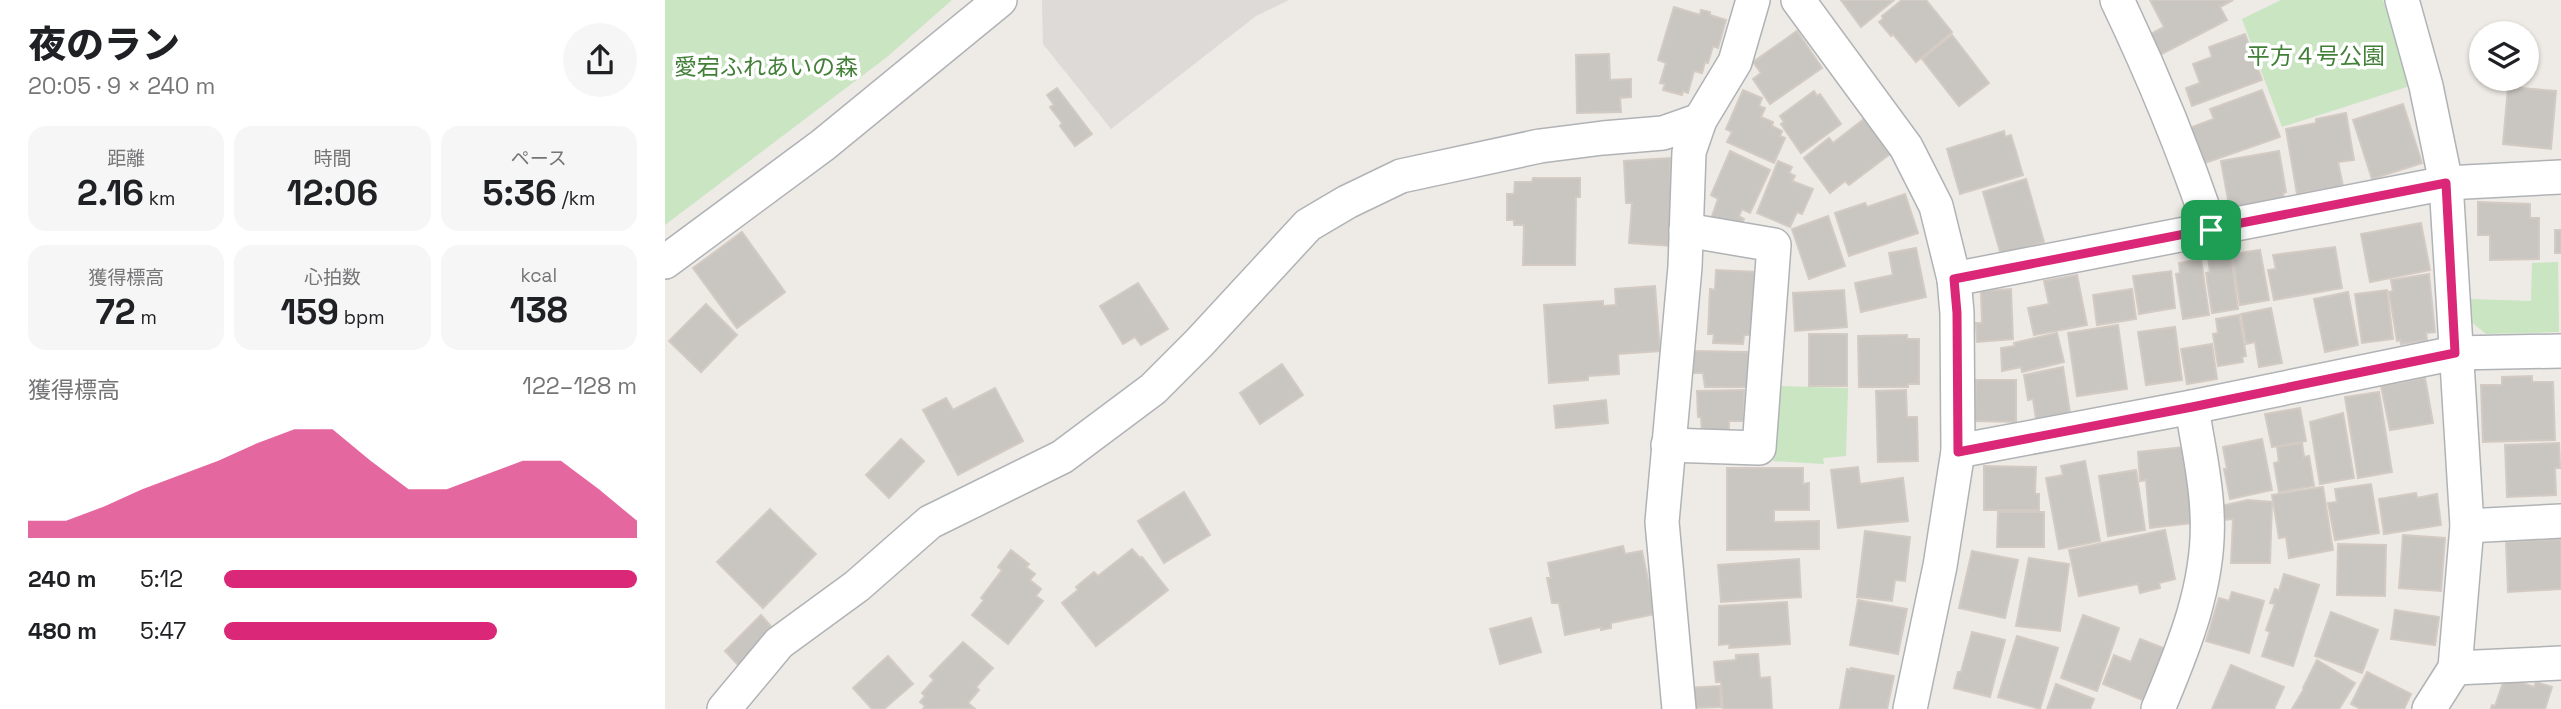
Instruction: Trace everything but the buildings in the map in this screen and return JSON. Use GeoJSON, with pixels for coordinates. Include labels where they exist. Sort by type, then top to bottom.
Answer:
{"type":"FeatureCollection","features":[{"type":"Feature","properties":{"kind":"street"},"geometry":{"type":"LineString","coordinates":[[665,262],[823,145],[1000,0]]}},
{"type":"Feature","properties":{"kind":"street"},"geometry":{"type":"LineString","coordinates":[[1679,709],[1662,522],[1686,230],[1689,152],[1700,120],[1735,62],[1753,0]]}},
{"type":"Feature","properties":{"kind":"street"},"geometry":{"type":"LineString","coordinates":[[1798,0],[1906,147],[1936,206],[1954,279],[1957,313],[1958,452],[1940,566],[1910,709]]}},
{"type":"Feature","properties":{"kind":"street"},"geometry":{"type":"LineString","coordinates":[[2117,0],[2182,147],[2211,230]]}},
{"type":"Feature","properties":{"kind":"street"},"geometry":{"type":"LineString","coordinates":[[2402,0],[2426,86],[2446,183],[2467,527],[2455,668],[2429,709]]}},
{"type":"Feature","properties":{"kind":"street"},"geometry":{"type":"LineString","coordinates":[[724,709],[779,643],[857,586],[930,522],[1062,457],[1153,388],[1199,343],[1308,225],[1337,207],[1401,176],[1540,146],[1663,133],[1700,120]]}},
{"type":"Feature","properties":{"kind":"street"},"geometry":{"type":"LineString","coordinates":[[1954,279],[2446,183],[2561,177]]}},
{"type":"Feature","properties":{"kind":"street"},"geometry":{"type":"LineString","coordinates":[[1668,444],[1759,448],[1774,245],[1686,230]]}},
{"type":"Feature","properties":{"kind":"street"},"geometry":{"type":"LineString","coordinates":[[1958,452],[2455,353],[2561,351]]}},
{"type":"Feature","properties":{"kind":"street"},"geometry":{"type":"LineString","coordinates":[[2158,709],[2187,636],[2199,595],[2205,556],[2207,514],[2192,407]]}},
{"type":"Feature","properties":{"kind":"street"},"geometry":{"type":"LineString","coordinates":[[2467,527],[2561,521]]}},
{"type":"Feature","properties":{"kind":"street"},"geometry":{"type":"LineString","coordinates":[[2455,668],[2561,663]]}},
{"type":"Feature","properties":{"kind":"shaded area"},"geometry":{"type":"Polygon","coordinates":[[[1042,0],[1289,0],[1256,16],[1111,129],[1043,44],[1042,0]]]}},
{"type":"Feature","properties":{"kind":"green space","name":"愛宕ふれあいの森"},"geometry":{"type":"Polygon","coordinates":[[[665,0],[952,0],[887,57],[665,225],[665,0]]]}},
{"type":"Feature","properties":{"kind":"green space","name":"平方４号公園"},"geometry":{"type":"Polygon","coordinates":[[[2281,0],[2383,0],[2410,86],[2282,127],[2242,19],[2281,0]]]}},
{"type":"Feature","properties":{"kind":"green space"},"geometry":{"type":"Polygon","coordinates":[[[2558,262],[2559,332],[2486,334],[2469,320],[2469,299],[2531,301],[2532,263],[2558,262]]]}},
{"type":"Feature","properties":{"kind":"green space"},"geometry":{"type":"Polygon","coordinates":[[[1778,386],[1848,388],[1846,456],[1823,458],[1824,464],[1773,461],[1778,386]]]}},
{"type":"Feature","properties":{"kind":"route"},"geometry":{"type":"LineString","coordinates":[[2446,183],[2455,353],[1958,452],[1957,313],[1954,279],[2211,230],[2446,183]]}}]}
